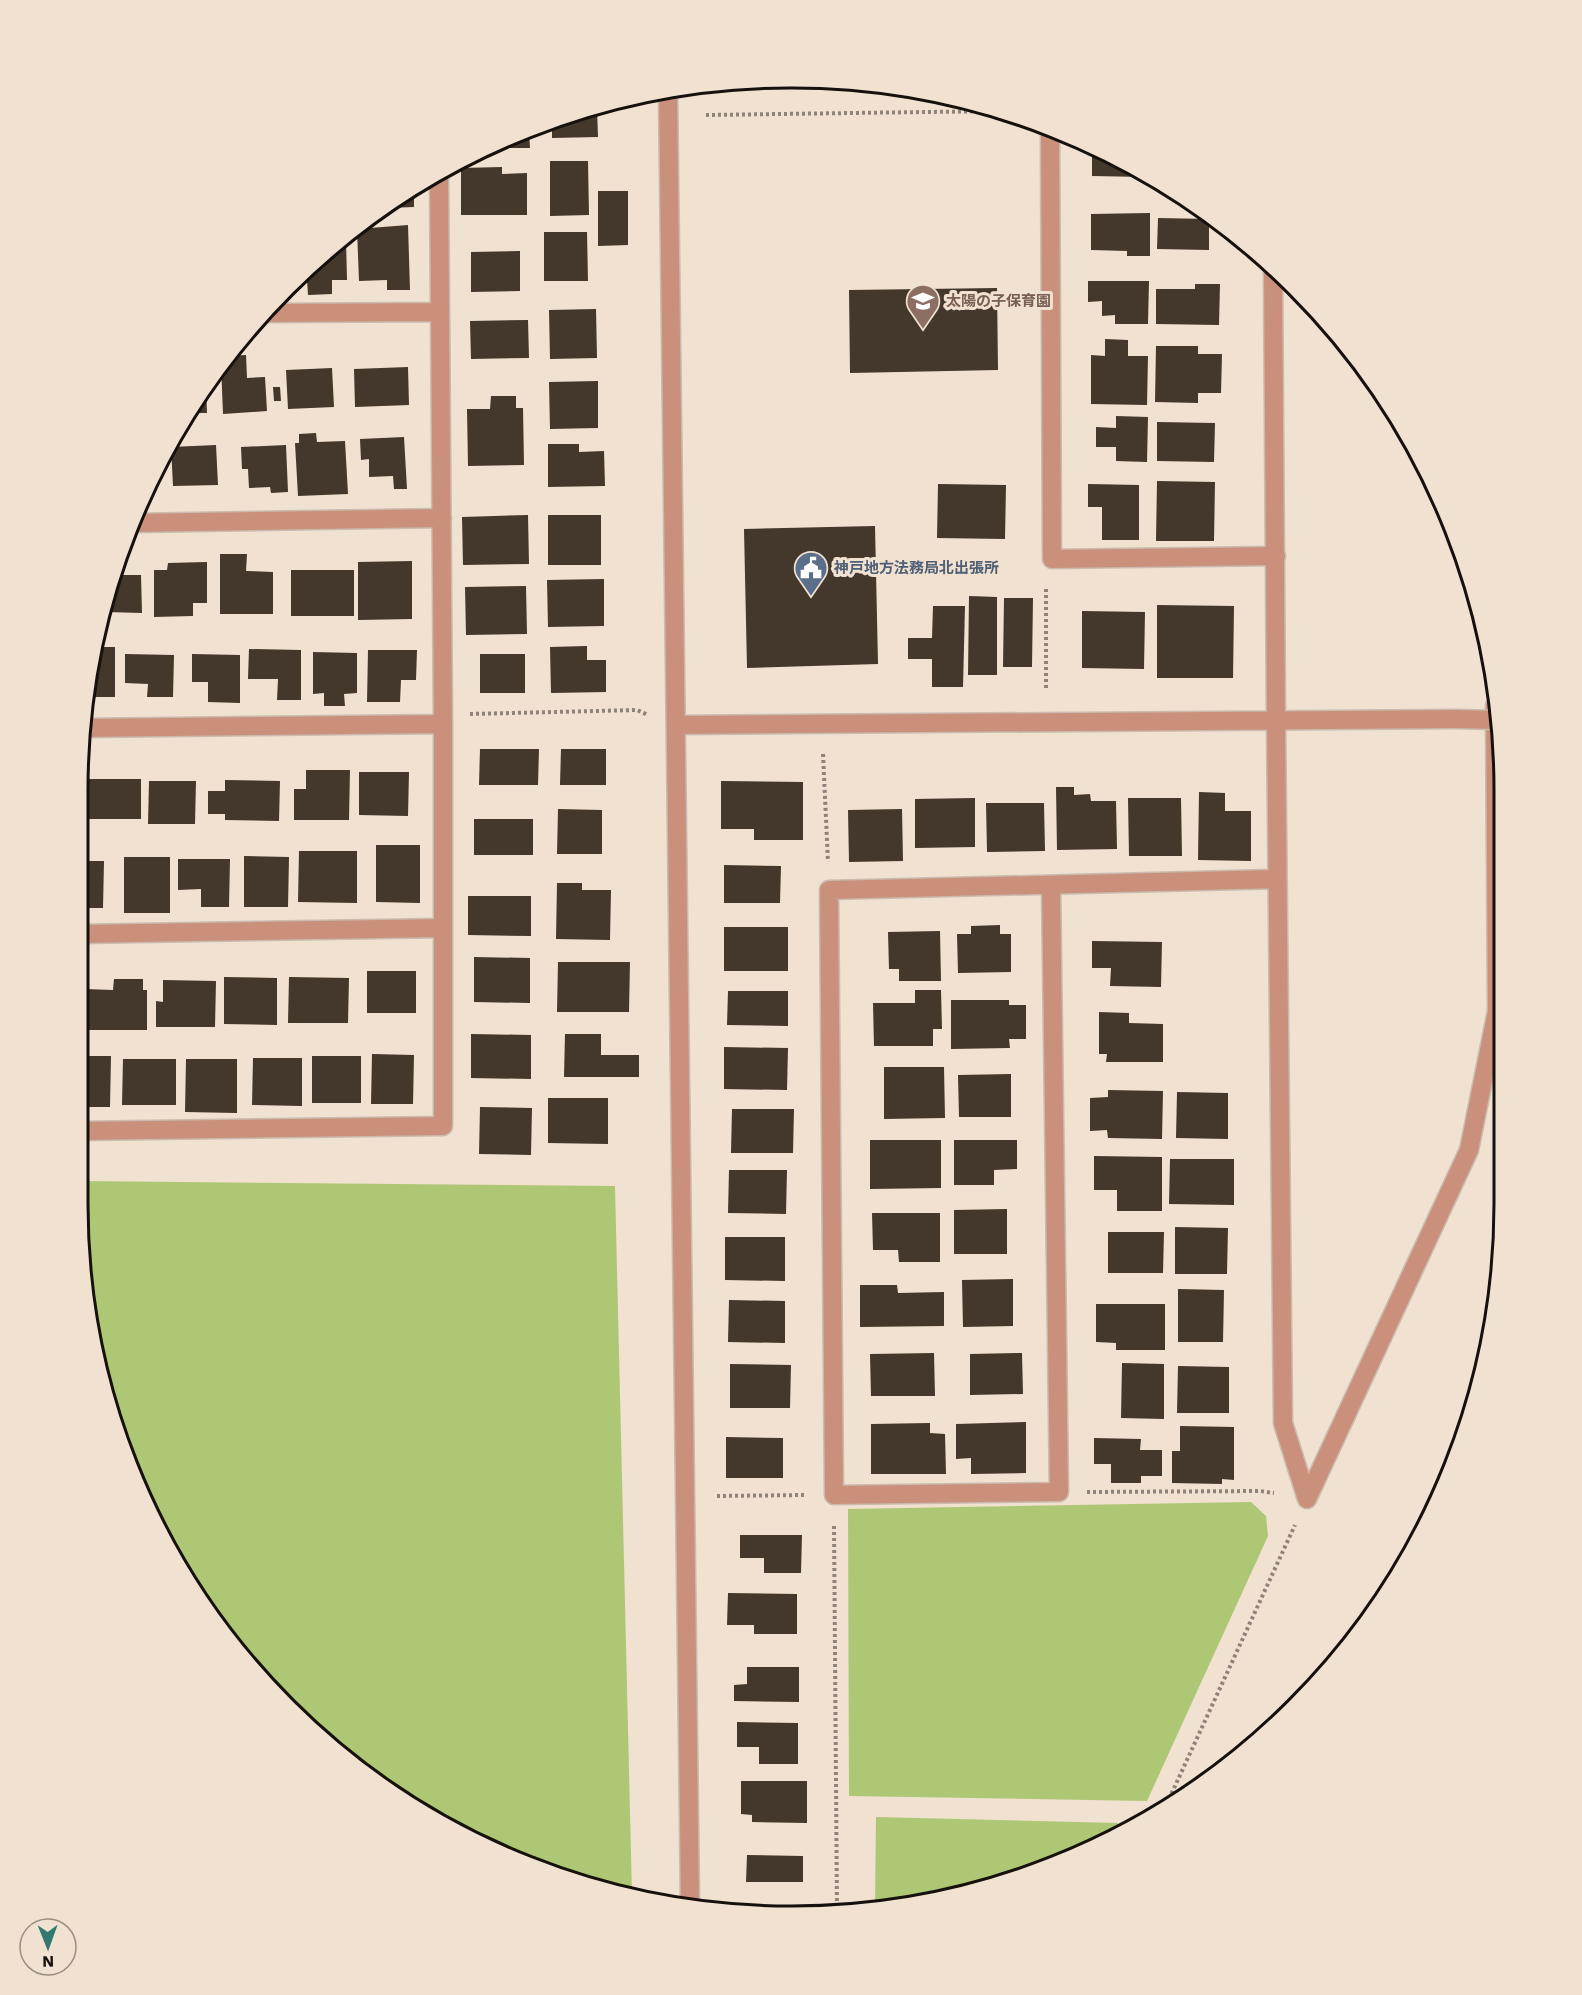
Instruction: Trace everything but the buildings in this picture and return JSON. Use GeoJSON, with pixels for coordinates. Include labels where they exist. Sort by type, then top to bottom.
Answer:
{"type":"FeatureCollection","features":[{"type":"Feature","properties":{"kind":"street"},"geometry":{"type":"LineString","coordinates":[[668,100],[690,1899]]}},
{"type":"Feature","properties":{"kind":"street"},"geometry":{"type":"LineString","coordinates":[[1050,138],[1052,559],[1275,556]]}},
{"type":"Feature","properties":{"kind":"street"},"geometry":{"type":"LineString","coordinates":[[88,1131],[443,1126],[439,184]]}},
{"type":"Feature","properties":{"kind":"street"},"geometry":{"type":"LineString","coordinates":[[1273,280],[1283,1423],[1307,1499]]}},
{"type":"Feature","properties":{"kind":"street"},"geometry":{"type":"LineString","coordinates":[[277,313],[440,312]]}},
{"type":"Feature","properties":{"kind":"street"},"geometry":{"type":"LineString","coordinates":[[142,523],[442,518]]}},
{"type":"Feature","properties":{"kind":"street"},"geometry":{"type":"LineString","coordinates":[[677,725],[1489,720]]}},
{"type":"Feature","properties":{"kind":"street"},"geometry":{"type":"LineString","coordinates":[[92,728],[443,724]]}},
{"type":"Feature","properties":{"kind":"street"},"geometry":{"type":"LineString","coordinates":[[1052,885],[1059,1492],[834,1495],[829,890],[1277,879]]}},
{"type":"Feature","properties":{"kind":"street"},"geometry":{"type":"LineString","coordinates":[[88,934],[443,928]]}},
{"type":"Feature","properties":{"kind":"street"},"geometry":{"type":"LineString","coordinates":[[1307,1499],[1469,1150],[1494,1026]]}},
{"type":"Feature","properties":{"kind":"path"},"geometry":{"type":"LineString","coordinates":[[706,115],[970,111]]}},
{"type":"Feature","properties":{"kind":"path"},"geometry":{"type":"LineString","coordinates":[[1046,688],[1046,576],[1052,559]]}},
{"type":"Feature","properties":{"kind":"path"},"geometry":{"type":"LineString","coordinates":[[443,724],[474,713],[637,711],[677,725]]}},
{"type":"Feature","properties":{"kind":"path"},"geometry":{"type":"LineString","coordinates":[[823,754],[829,890]]}},
{"type":"Feature","properties":{"kind":"path"},"geometry":{"type":"LineString","coordinates":[[1059,1492],[1260,1491],[1307,1499],[1171,1794]]}},
{"type":"Feature","properties":{"kind":"path"},"geometry":{"type":"LineString","coordinates":[[717,1496],[834,1495],[837,1905]]}},
{"type":"Feature","properties":{"kind":"green space"},"geometry":{"type":"Polygon","coordinates":[[[88,1181],[615,1186],[632,1888],[565,1869],[522,1853],[480,1834],[401,1788],[363,1761],[294,1701],[234,1632],[207,1594],[161,1515],[126,1430],[112,1386],[102,1341],[90,1250],[88,1204],[88,1181]]]}},
{"type":"Feature","properties":{"kind":"green space"},"geometry":{"type":"Polygon","coordinates":[[[1251,1502],[1266,1516],[1268,1536],[1147,1801],[849,1796],[848,1509],[1251,1502]]]}},
{"type":"Feature","properties":{"kind":"green space"},"geometry":{"type":"Polygon","coordinates":[[[876,1817],[1118,1823],[1102,1834],[1017,1869],[973,1883],[875,1901],[876,1817]]]}},
{"type":"Feature","properties":{"kind":"place","name":"太陽の子保育園"},"geometry":{"type":"Point","coordinates":[923,330]}},
{"type":"Feature","properties":{"kind":"place","name":"神戸地方法務局北出張所"},"geometry":{"type":"Point","coordinates":[811,597]}}]}
